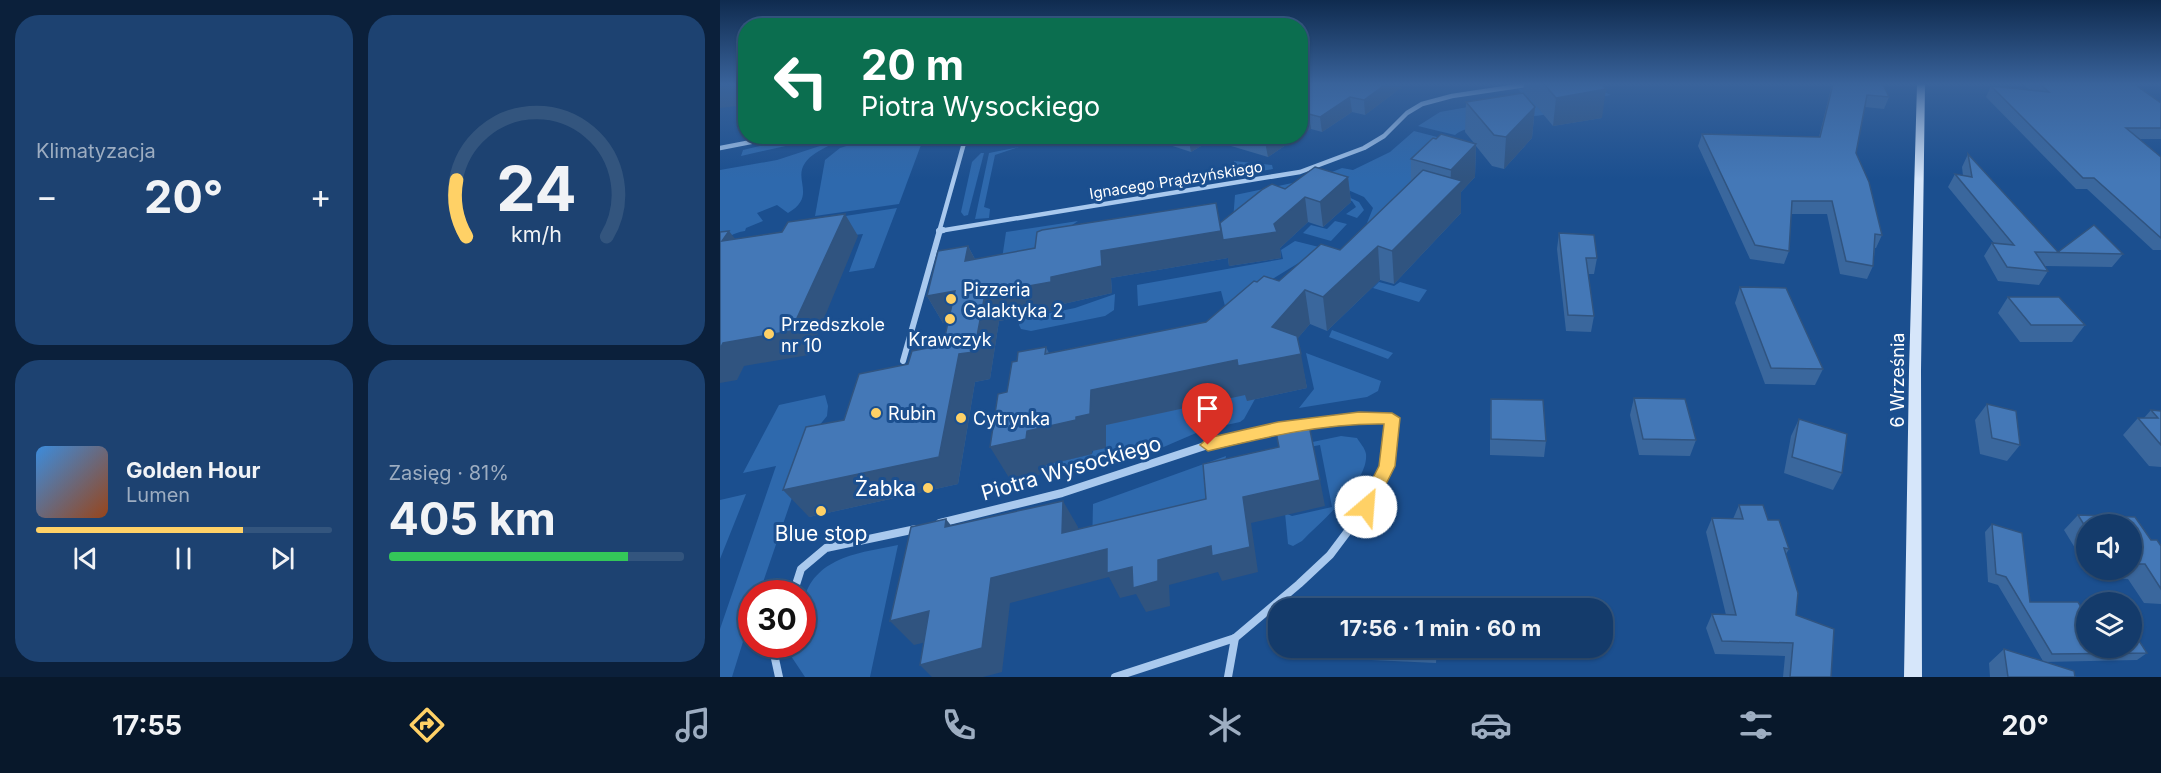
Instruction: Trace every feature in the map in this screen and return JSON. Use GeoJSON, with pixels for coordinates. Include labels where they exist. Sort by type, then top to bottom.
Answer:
{"type":"FeatureCollection","features":[{"type":"Feature","properties":{"kind":"street","name":"Ignacego Prądzyńskiego"},"geometry":{"type":"LineString","coordinates":[[939,231],[1300,172],[1327,165],[1366,148],[1386,135],[1405,116]]}},
{"type":"Feature","properties":{"kind":"street","name":"6 Września"},"geometry":{"type":"LineString","coordinates":[[1913,677],[1915,359],[1921,116]]}},
{"type":"Feature","properties":{"kind":"street"},"geometry":{"type":"LineString","coordinates":[[720,147],[738,144]]}},
{"type":"Feature","properties":{"kind":"street"},"geometry":{"type":"LineString","coordinates":[[903,361],[964,144]]}},
{"type":"Feature","properties":{"kind":"street","name":"Piotra Wysockiego"},"geometry":{"type":"LineString","coordinates":[[797,580],[801,569],[826,548],[1062,493],[1229,438],[1347,419],[1392,418],[1387,466],[1366,507],[1330,555],[1287,595],[1235,638],[1115,677]]}},
{"type":"Feature","properties":{"kind":"street"},"geometry":{"type":"LineString","coordinates":[[1228,677],[1235,638]]}},
{"type":"Feature","properties":{"kind":"street"},"geometry":{"type":"LineString","coordinates":[[775,658],[779,677]]}},
{"type":"Feature","properties":{"kind":"shaded area"},"geometry":{"type":"Polygon","coordinates":[[[1434,116],[1539,116],[1489,123],[1463,130],[1455,135],[1418,126],[1434,116]]]}},
{"type":"Feature","properties":{"kind":"shaded area"},"geometry":{"type":"Polygon","coordinates":[[[1414,131],[1476,147],[1402,234],[1367,223],[1373,208],[1364,197],[1323,179],[1324,175],[1342,168],[1353,170],[1390,152],[1414,131]]]}},
{"type":"Feature","properties":{"kind":"shaded area"},"geometry":{"type":"Polygon","coordinates":[[[769,144],[795,144],[741,156],[743,150],[769,144]]]}},
{"type":"Feature","properties":{"kind":"shaded area"},"geometry":{"type":"Polygon","coordinates":[[[826,144],[828,146],[810,158],[802,169],[803,194],[797,207],[788,213],[777,205],[757,213],[763,221],[730,236],[720,248],[720,170],[777,160],[826,144]]]}},
{"type":"Feature","properties":{"kind":"shaded area"},"geometry":{"type":"Polygon","coordinates":[[[853,144],[921,144],[899,204],[815,216],[825,160],[840,148],[853,144]]]}},
{"type":"Feature","properties":{"kind":"shaded area"},"geometry":{"type":"Polygon","coordinates":[[[1019,147],[995,155],[984,207],[990,209],[989,218],[975,219],[989,153],[1019,147]]]}},
{"type":"Feature","properties":{"kind":"shaded area"},"geometry":{"type":"Polygon","coordinates":[[[984,153],[968,215],[964,216],[961,212],[972,162],[984,153]]]}},
{"type":"Feature","properties":{"kind":"shaded area"},"geometry":{"type":"Polygon","coordinates":[[[1234,161],[1272,165],[1273,169],[1147,189],[1146,183],[1235,169],[1234,161]]]}},
{"type":"Feature","properties":{"kind":"shaded area"},"geometry":{"type":"Polygon","coordinates":[[[1311,179],[1359,202],[1364,210],[1357,218],[1346,214],[1356,207],[1352,201],[1318,191],[1233,220],[1235,195],[1311,179]]]}},
{"type":"Feature","properties":{"kind":"shaded area"},"geometry":{"type":"Polygon","coordinates":[[[897,208],[874,268],[849,272],[863,234],[801,241],[813,221],[897,208]]]}},
{"type":"Feature","properties":{"kind":"shaded area"},"geometry":{"type":"Polygon","coordinates":[[[1078,221],[1016,263],[1002,259],[1006,232],[1078,221]]]}},
{"type":"Feature","properties":{"kind":"shaded area"},"geometry":{"type":"Polygon","coordinates":[[[1335,221],[1347,224],[1331,241],[1303,233],[1311,225],[1327,229],[1335,221]]]}},
{"type":"Feature","properties":{"kind":"shaded area"},"geometry":{"type":"Polygon","coordinates":[[[1295,241],[1323,248],[1230,305],[1225,306],[1221,291],[1138,306],[1137,285],[1283,259],[1281,250],[1295,241]]]}},
{"type":"Feature","properties":{"kind":"shaded area"},"geometry":{"type":"Polygon","coordinates":[[[1379,282],[1394,286],[1400,282],[1427,290],[1419,302],[1373,288],[1379,282]]]}},
{"type":"Feature","properties":{"kind":"shaded area"},"geometry":{"type":"Polygon","coordinates":[[[1115,294],[1114,310],[1105,316],[1031,331],[1021,329],[1019,325],[1021,319],[1075,308],[1115,294]]]}},
{"type":"Feature","properties":{"kind":"shaded area"},"geometry":{"type":"Polygon","coordinates":[[[1332,330],[1393,353],[1388,359],[1329,337],[1332,330]]]}},
{"type":"Feature","properties":{"kind":"shaded area"},"geometry":{"type":"Polygon","coordinates":[[[1306,353],[1381,381],[1378,391],[1367,397],[1299,408],[1314,389],[1306,353]]]}},
{"type":"Feature","properties":{"kind":"shaded area"},"geometry":{"type":"Polygon","coordinates":[[[1241,372],[1247,400],[1255,399],[1240,422],[1203,430],[1159,449],[1130,446],[1083,463],[1045,471],[1046,465],[1092,454],[1106,422],[1241,372]]]}},
{"type":"Feature","properties":{"kind":"shaded area"},"geometry":{"type":"Polygon","coordinates":[[[825,395],[828,406],[827,416],[796,454],[794,492],[764,580],[738,580],[738,658],[732,677],[720,677],[720,629],[776,466],[743,473],[779,405],[825,395]]]}},
{"type":"Feature","properties":{"kind":"shaded area"},"geometry":{"type":"Polygon","coordinates":[[[1341,436],[1357,438],[1365,450],[1365,465],[1360,477],[1352,489],[1302,541],[1293,546],[1288,544],[1285,513],[1292,516],[1332,507],[1320,445],[1284,452],[1284,448],[1341,436]]]}},
{"type":"Feature","properties":{"kind":"shaded area"},"geometry":{"type":"Polygon","coordinates":[[[1226,456],[1212,538],[1092,549],[1093,504],[1226,456]]]}},
{"type":"Feature","properties":{"kind":"shaded area"},"geometry":{"type":"Polygon","coordinates":[[[746,494],[720,559],[720,500],[746,494]]]}},
{"type":"Feature","properties":{"kind":"shaded area"},"geometry":{"type":"Polygon","coordinates":[[[898,545],[870,677],[805,677],[792,658],[816,658],[816,580],[814,580],[827,567],[840,560],[898,545]]]}},
{"type":"Feature","properties":{"kind":"building"},"geometry":{"type":"Polygon","coordinates":[[[1478,116],[1527,116],[1506,137],[1494,135],[1478,116]]]}},
{"type":"Feature","properties":{"kind":"building"},"geometry":{"type":"Polygon","coordinates":[[[1825,116],[1863,116],[1856,153],[1869,182],[1882,235],[1875,234],[1873,266],[1846,261],[1832,201],[1792,201],[1789,251],[1755,245],[1702,134],[1820,137],[1825,116]]]}},
{"type":"Feature","properties":{"kind":"building"},"geometry":{"type":"Polygon","coordinates":[[[2021,116],[2161,116],[2161,128],[2126,128],[2161,157],[2161,238],[2094,178],[2083,178],[2021,116]]]}},
{"type":"Feature","properties":{"kind":"building"},"geometry":{"type":"Polygon","coordinates":[[[1441,134],[1476,144],[1451,170],[1411,159],[1433,138],[1436,139],[1441,134]]]}},
{"type":"Feature","properties":{"kind":"building"},"geometry":{"type":"Polygon","coordinates":[[[1968,154],[2058,252],[2094,225],[2123,254],[2035,252],[2048,271],[2007,267],[1992,243],[2014,245],[1955,174],[1972,177],[1968,154]]]}},
{"type":"Feature","properties":{"kind":"building"},"geometry":{"type":"Polygon","coordinates":[[[1315,167],[1348,177],[1320,202],[1305,197],[1274,224],[1277,232],[1223,240],[1220,223],[1263,189],[1272,184],[1285,189],[1315,167]]]}},
{"type":"Feature","properties":{"kind":"building"},"geometry":{"type":"Polygon","coordinates":[[[1423,170],[1462,181],[1392,251],[1378,246],[1323,297],[1305,290],[1272,327],[1297,336],[1301,354],[1238,366],[1237,360],[1091,390],[1090,414],[1076,417],[1076,420],[1027,431],[1026,439],[990,447],[998,394],[1007,392],[1012,362],[1017,361],[1018,352],[1046,347],[1045,354],[1206,322],[1254,281],[1257,282],[1264,276],[1279,281],[1321,244],[1340,250],[1423,170]]]}},
{"type":"Feature","properties":{"kind":"building"},"geometry":{"type":"Polygon","coordinates":[[[1216,203],[1221,231],[1101,251],[1102,266],[1051,277],[1051,282],[985,294],[974,352],[959,354],[939,457],[783,490],[806,427],[844,420],[859,374],[908,364],[912,351],[943,345],[955,291],[927,296],[938,251],[968,246],[965,261],[1035,248],[1037,232],[1042,230],[1216,203]]]}},
{"type":"Feature","properties":{"kind":"building"},"geometry":{"type":"Polygon","coordinates":[[[845,214],[791,331],[723,343],[720,349],[720,232],[729,231],[722,241],[782,232],[788,222],[845,214]]]}},
{"type":"Feature","properties":{"kind":"building"},"geometry":{"type":"Polygon","coordinates":[[[1559,233],[1594,235],[1597,258],[1586,258],[1594,316],[1568,315],[1559,233]]]}},
{"type":"Feature","properties":{"kind":"building"},"geometry":{"type":"Polygon","coordinates":[[[1740,287],[1786,288],[1823,369],[1771,368],[1740,287]]]}},
{"type":"Feature","properties":{"kind":"building"},"geometry":{"type":"Polygon","coordinates":[[[2008,297],[2059,297],[2085,325],[2031,325],[2008,297]]]}},
{"type":"Feature","properties":{"kind":"building"},"geometry":{"type":"Polygon","coordinates":[[[1634,398],[1685,399],[1696,440],[1643,439],[1634,398]]]}},
{"type":"Feature","properties":{"kind":"building"},"geometry":{"type":"Polygon","coordinates":[[[1491,399],[1543,400],[1546,441],[1491,439],[1491,399]]]}},
{"type":"Feature","properties":{"kind":"building"},"geometry":{"type":"Polygon","coordinates":[[[1987,404],[2016,411],[2020,445],[1992,438],[1987,404]]]}},
{"type":"Feature","properties":{"kind":"building"},"geometry":{"type":"Polygon","coordinates":[[[2151,410],[2161,411],[2161,445],[2138,418],[2158,418],[2151,410]]]}},
{"type":"Feature","properties":{"kind":"building"},"geometry":{"type":"Polygon","coordinates":[[[1799,419],[1847,434],[1842,473],[1792,457],[1799,419]]]}},
{"type":"Feature","properties":{"kind":"building"},"geometry":{"type":"Polygon","coordinates":[[[1309,425],[1320,480],[1243,497],[1250,547],[1212,556],[1211,546],[1158,560],[1158,581],[1133,588],[1132,567],[1107,573],[1107,549],[991,578],[982,648],[920,665],[929,611],[890,621],[911,527],[946,519],[945,527],[1063,501],[1062,533],[1206,499],[1203,464],[1279,447],[1276,432],[1309,425]]]}},
{"type":"Feature","properties":{"kind":"building"},"geometry":{"type":"Polygon","coordinates":[[[1739,505],[1763,505],[1768,520],[1779,520],[1789,549],[1784,548],[1798,593],[1796,615],[1834,629],[1831,677],[1790,677],[1793,643],[1722,641],[1712,614],[1736,615],[1712,518],[1743,519],[1739,505]]]}},
{"type":"Feature","properties":{"kind":"building"},"geometry":{"type":"Polygon","coordinates":[[[1992,524],[2022,533],[2030,602],[2076,602],[2076,654],[2052,654],[2006,577],[1996,574],[1992,524]]]}},
{"type":"Feature","properties":{"kind":"building"},"geometry":{"type":"Polygon","coordinates":[[[2142,527],[2151,540],[2157,540],[2161,546],[2161,589],[2145,564],[2142,564],[2142,527]]]}},
{"type":"Feature","properties":{"kind":"building"},"geometry":{"type":"Polygon","coordinates":[[[2004,649],[2074,671],[2075,677],[2008,677],[2004,649]]]}},
{"type":"Feature","properties":{"kind":"place","name":"Pizzeria Galaktyka 2"},"geometry":{"type":"Point","coordinates":[951,299]}},
{"type":"Feature","properties":{"kind":"place","name":"Krawczyk"},"geometry":{"type":"Point","coordinates":[950,319]}},
{"type":"Feature","properties":{"kind":"place","name":"Przedszkole nr 10"},"geometry":{"type":"Point","coordinates":[769,334]}},
{"type":"Feature","properties":{"kind":"place","name":"Rubin"},"geometry":{"type":"Point","coordinates":[876,413]}},
{"type":"Feature","properties":{"kind":"place","name":"Cytrynka"},"geometry":{"type":"Point","coordinates":[961,418]}},
{"type":"Feature","properties":{"kind":"place","name":"Żabka"},"geometry":{"type":"Point","coordinates":[928,488]}},
{"type":"Feature","properties":{"kind":"place","name":"Blue stop"},"geometry":{"type":"Point","coordinates":[821,511]}},
{"type":"Feature","properties":{"kind":"route"},"geometry":{"type":"LineString","coordinates":[[1208,445],[1229,438],[1278,428],[1359,418],[1392,418],[1387,466],[1366,507]]}}]}
